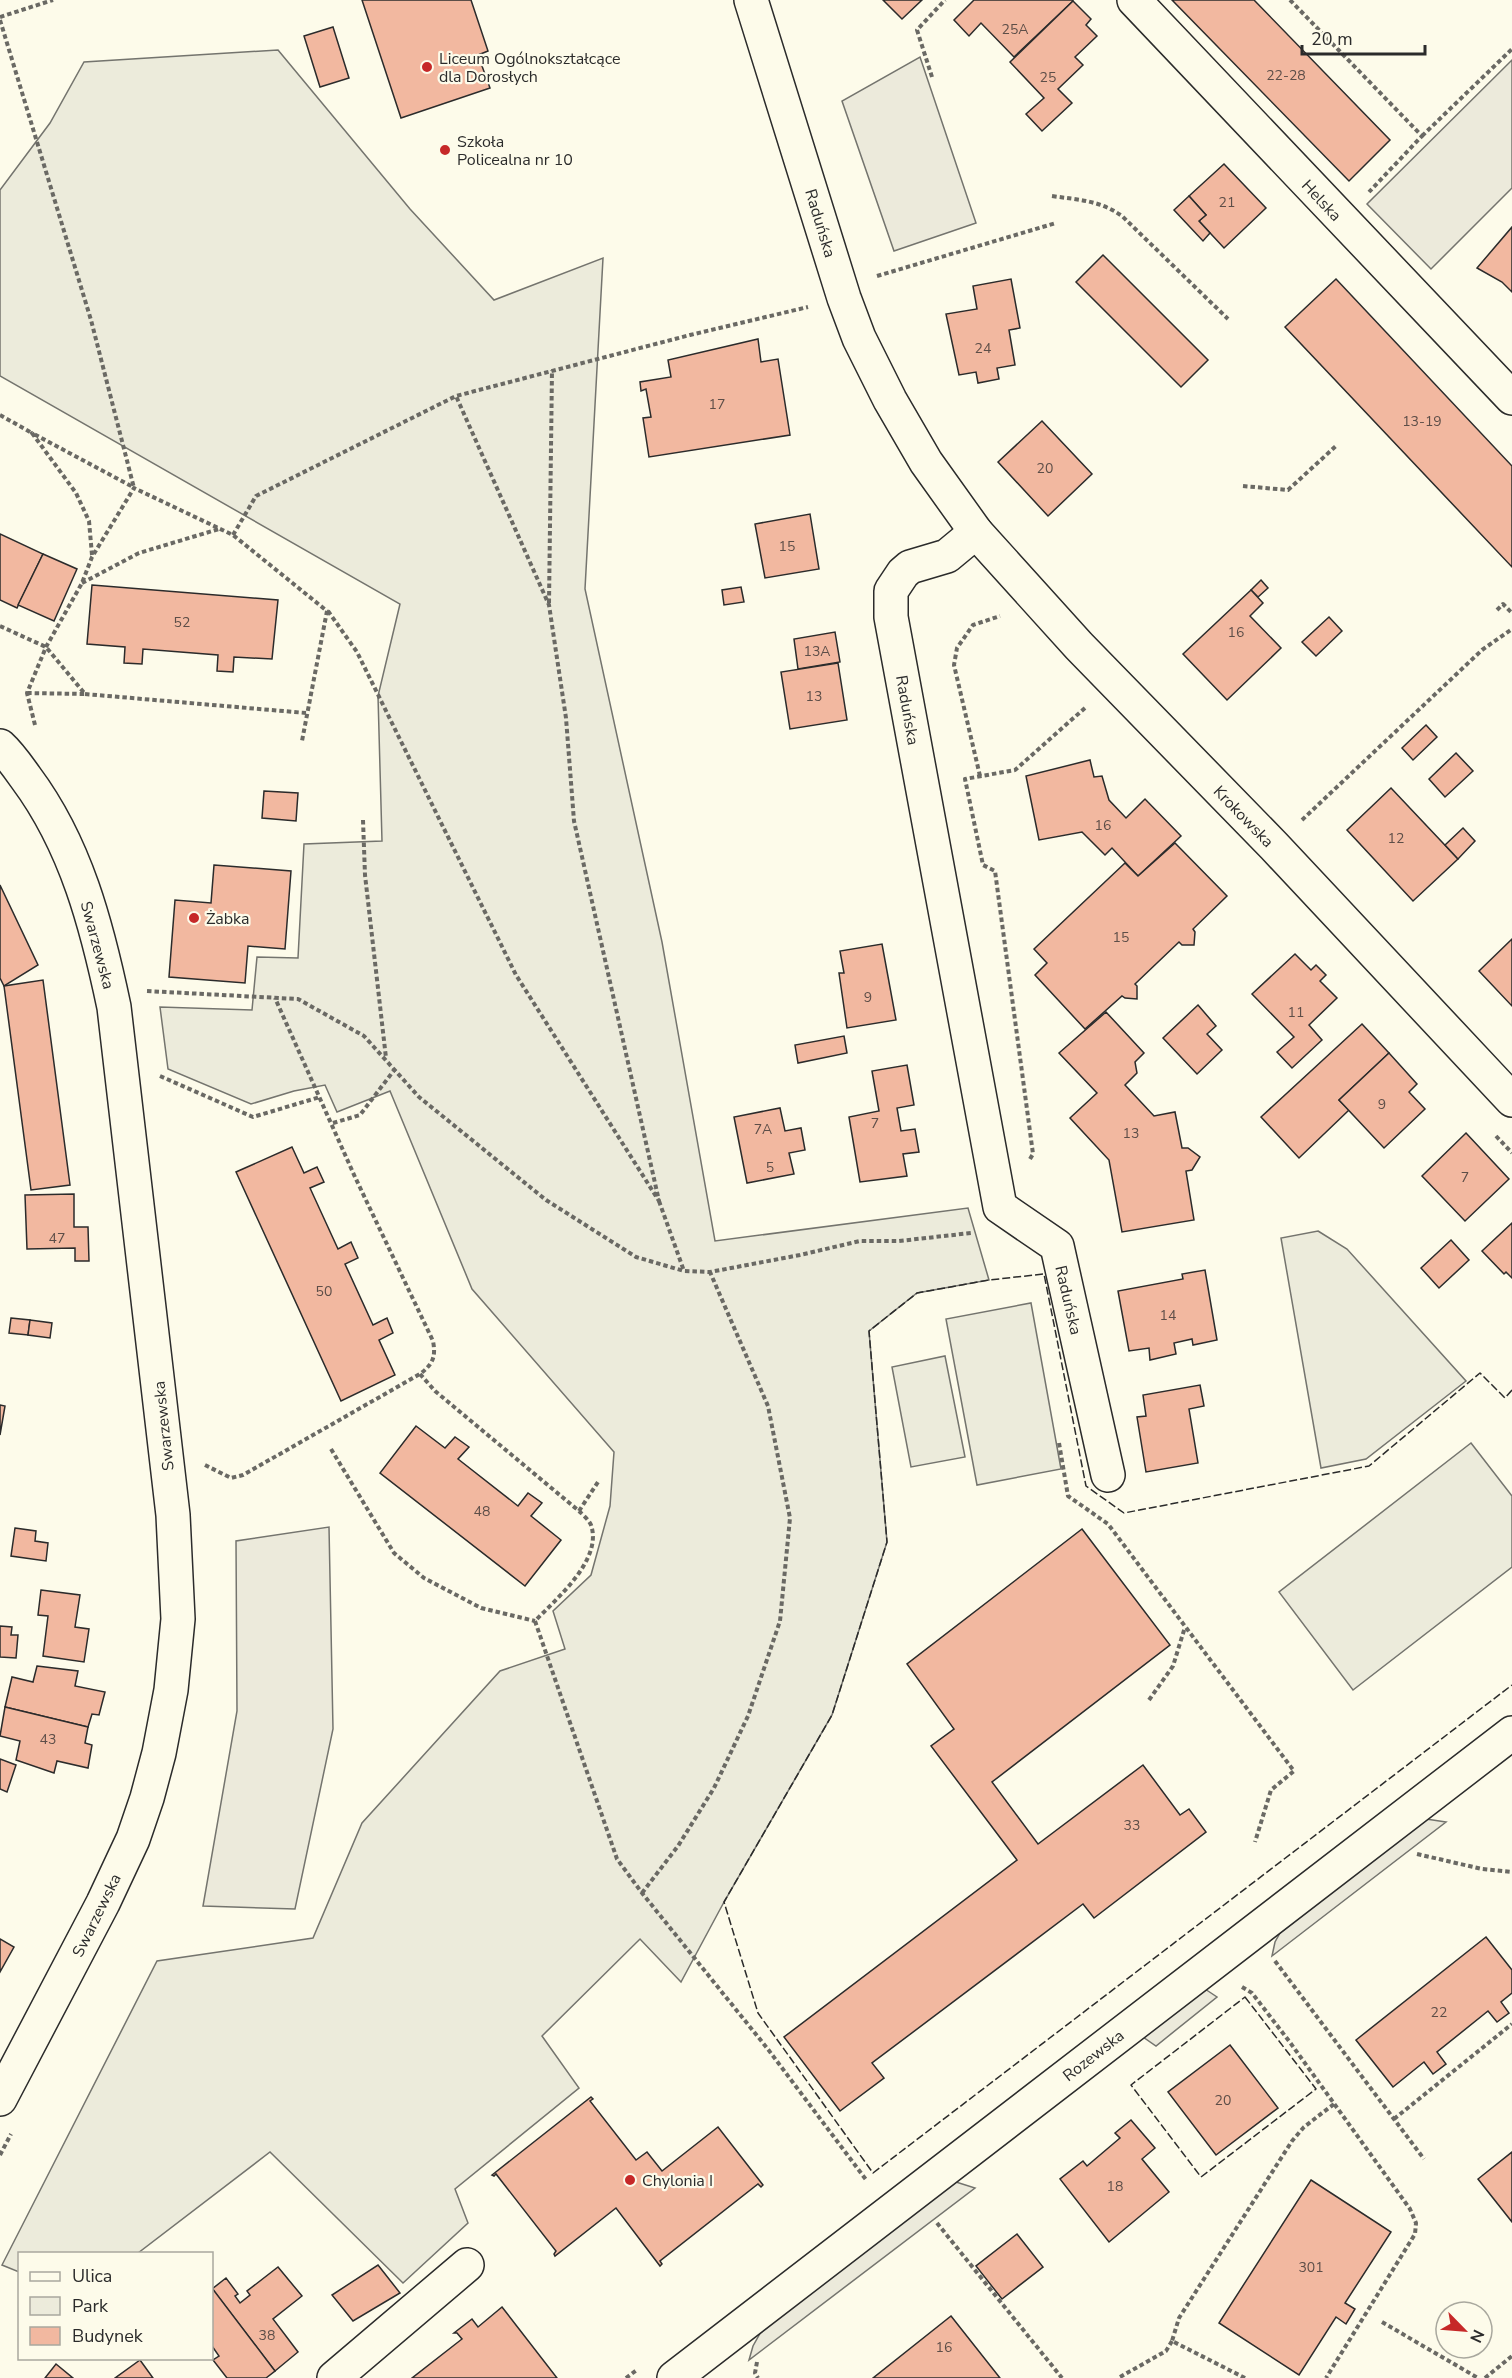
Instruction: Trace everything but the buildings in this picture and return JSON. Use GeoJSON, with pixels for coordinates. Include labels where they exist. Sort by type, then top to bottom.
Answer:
{"type":"FeatureCollection","features":[{"type":"Feature","properties":{"kind":"street","name":"Raduńska"},"geometry":{"type":"LineString","coordinates":[[751,0],[844,298],[860,338],[890,400],[926,462],[976,532],[947,556],[910,567],[891,591],[890,603],[989,1220],[1057,1246],[1108,1475]]}},
{"type":"Feature","properties":{"kind":"street","name":"Helska"},"geometry":{"type":"LineString","coordinates":[[1134,0],[1512,398]]}},
{"type":"Feature","properties":{"kind":"street","name":"Krokowska"},"geometry":{"type":"LineString","coordinates":[[976,532],[1079,646],[1274,846],[1512,1100]]}},
{"type":"Feature","properties":{"kind":"street","name":"Swarzewska"},"geometry":{"type":"LineString","coordinates":[[0,746],[42,800],[72,855],[100,941],[112,996],[172,1503],[178,1619],[171,1690],[159,1753],[133,1839],[103,1903],[0,2100]]}},
{"type":"Feature","properties":{"kind":"street","name":"Rozewska"},"geometry":{"type":"LineString","coordinates":[[674,2378],[1512,1732]]}},
{"type":"Feature","properties":{"kind":"street"},"geometry":{"type":"LineString","coordinates":[[334,2378],[467,2265]]}},
{"type":"Feature","properties":{"kind":"path"},"geometry":{"type":"LineString","coordinates":[[37,731],[27,693],[46,647],[82,583],[92,557],[134,488],[91,320],[0,19],[53,0]]}},
{"type":"Feature","properties":{"kind":"path"},"geometry":{"type":"LineString","coordinates":[[932,77],[917,30],[945,0]]}},
{"type":"Feature","properties":{"kind":"path"},"geometry":{"type":"LineString","coordinates":[[1290,0],[1422,136]]}},
{"type":"Feature","properties":{"kind":"path"},"geometry":{"type":"LineString","coordinates":[[1341,220],[1422,136],[1512,49]]}},
{"type":"Feature","properties":{"kind":"path"},"geometry":{"type":"LineString","coordinates":[[1052,196],[1093,201],[1108,206],[1122,216],[1228,319]]}},
{"type":"Feature","properties":{"kind":"path"},"geometry":{"type":"LineString","coordinates":[[233,535],[256,496],[456,396],[879,289],[873,277],[1056,223]]}},
{"type":"Feature","properties":{"kind":"path"},"geometry":{"type":"LineString","coordinates":[[552,370],[549,605],[566,718],[574,821],[586,885],[659,1201],[684,1271]]}},
{"type":"Feature","properties":{"kind":"path"},"geometry":{"type":"LineString","coordinates":[[456,396],[549,605]]}},
{"type":"Feature","properties":{"kind":"path"},"geometry":{"type":"LineString","coordinates":[[0,415],[134,488],[233,535],[327,611],[357,652],[516,975],[659,1201]]}},
{"type":"Feature","properties":{"kind":"path"},"geometry":{"type":"LineString","coordinates":[[32,433],[76,493],[89,521],[92,557]]}},
{"type":"Feature","properties":{"kind":"path"},"geometry":{"type":"LineString","coordinates":[[1243,486],[1288,490],[1337,445]]}},
{"type":"Feature","properties":{"kind":"path"},"geometry":{"type":"LineString","coordinates":[[82,583],[139,553],[220,529]]}},
{"type":"Feature","properties":{"kind":"path"},"geometry":{"type":"LineString","coordinates":[[1497,610],[1503,604],[1512,614]]}},
{"type":"Feature","properties":{"kind":"path"},"geometry":{"type":"LineString","coordinates":[[993,607],[1008,624]]}},
{"type":"Feature","properties":{"kind":"path"},"geometry":{"type":"LineString","coordinates":[[302,741],[327,611]]}},
{"type":"Feature","properties":{"kind":"path"},"geometry":{"type":"LineString","coordinates":[[980,776],[954,665],[957,648],[973,625],[1000,616]]}},
{"type":"Feature","properties":{"kind":"path"},"geometry":{"type":"LineString","coordinates":[[0,626],[46,647],[85,694]]}},
{"type":"Feature","properties":{"kind":"path"},"geometry":{"type":"LineString","coordinates":[[1274,846],[1482,650],[1512,629]]}},
{"type":"Feature","properties":{"kind":"path"},"geometry":{"type":"LineString","coordinates":[[27,693],[85,694],[306,713]]}},
{"type":"Feature","properties":{"kind":"path"},"geometry":{"type":"LineString","coordinates":[[144,991],[298,999],[311,1005],[364,1036],[419,1097],[546,1200],[636,1257],[684,1271],[710,1272],[860,1241],[899,1241],[989,1220],[1033,1154],[995,871],[983,865],[965,779],[1015,770],[1087,708],[1079,700]]}},
{"type":"Feature","properties":{"kind":"path"},"geometry":{"type":"LineString","coordinates":[[363,820],[365,875],[386,1059]]}},
{"type":"Feature","properties":{"kind":"path"},"geometry":{"type":"LineString","coordinates":[[198,1462],[231,1478],[243,1475],[420,1374],[430,1366],[436,1354],[433,1341],[355,1178],[333,1123],[275,998]]}},
{"type":"Feature","properties":{"kind":"path"},"geometry":{"type":"LineString","coordinates":[[333,1123],[360,1115],[395,1069]]}},
{"type":"Feature","properties":{"kind":"path"},"geometry":{"type":"LineString","coordinates":[[154,1073],[253,1117],[320,1097]]}},
{"type":"Feature","properties":{"kind":"path"},"geometry":{"type":"LineString","coordinates":[[642,1893],[678,1846],[714,1788],[748,1716],[780,1621],[790,1518],[768,1406],[710,1272]]}},
{"type":"Feature","properties":{"kind":"path"},"geometry":{"type":"LineString","coordinates":[[420,1374],[435,1391],[579,1511],[591,1525],[592,1545],[585,1567],[535,1622]]}},
{"type":"Feature","properties":{"kind":"path"},"geometry":{"type":"LineString","coordinates":[[1058,1438],[1068,1496],[1108,1524],[1294,1771],[1271,1790],[1255,1842]]}},
{"type":"Feature","properties":{"kind":"path"},"geometry":{"type":"LineString","coordinates":[[331,1449],[394,1553],[424,1578],[481,1608],[535,1622]]}},
{"type":"Feature","properties":{"kind":"path"},"geometry":{"type":"LineString","coordinates":[[579,1511],[598,1482]]}},
{"type":"Feature","properties":{"kind":"path"},"geometry":{"type":"LineString","coordinates":[[535,1622],[617,1859],[767,2048],[871,2186]]}},
{"type":"Feature","properties":{"kind":"path"},"geometry":{"type":"LineString","coordinates":[[1149,1700],[1173,1666],[1185,1626]]}},
{"type":"Feature","properties":{"kind":"path"},"geometry":{"type":"LineString","coordinates":[[1414,1853],[1482,1869],[1512,1872]]}},
{"type":"Feature","properties":{"kind":"path"},"geometry":{"type":"LineString","coordinates":[[1267,1967],[1275,1960],[1424,2159]]}},
{"type":"Feature","properties":{"kind":"path"},"geometry":{"type":"LineString","coordinates":[[1232,1994],[1250,1980]]}},
{"type":"Feature","properties":{"kind":"path"},"geometry":{"type":"LineString","coordinates":[[1241,1987],[1252,1994],[1334,2104],[1410,2209],[1416,2223],[1415,2234],[1326,2378]]}},
{"type":"Feature","properties":{"kind":"path"},"geometry":{"type":"LineString","coordinates":[[1394,2119],[1512,2024]]}},
{"type":"Feature","properties":{"kind":"path"},"geometry":{"type":"LineString","coordinates":[[1120,2377],[1166,2351],[1172,2341],[1179,2318],[1292,2141],[1304,2127],[1334,2104]]}},
{"type":"Feature","properties":{"kind":"path"},"geometry":{"type":"LineString","coordinates":[[937,2223],[1062,2378]]}},
{"type":"Feature","properties":{"kind":"path"},"geometry":{"type":"LineString","coordinates":[[1382,2322],[1478,2378]]}},
{"type":"Feature","properties":{"kind":"path"},"geometry":{"type":"LineString","coordinates":[[1172,2341],[1245,2378]]}},
{"type":"Feature","properties":{"kind":"path"},"geometry":{"type":"LineString","coordinates":[[1485,2378],[1512,2356]]}},
{"type":"Feature","properties":{"kind":"path"},"geometry":{"type":"LineString","coordinates":[[757,2361],[755,2373],[758,2378]]}},
{"type":"Feature","properties":{"kind":"green space"},"geometry":{"type":"Polygon","coordinates":[[[278,50],[410,209],[494,300],[603,258],[585,589],[662,942],[715,1241],[968,1208],[989,1280],[917,1293],[869,1331],[887,1542],[832,1715],[724,1902],[681,1982],[640,1939],[542,2036],[579,2088],[455,2189],[468,2223],[403,2283],[270,2152],[139,2252],[18,2252],[18,2272],[2,2265],[157,1961],[313,1938],[362,1823],[500,1671],[565,1649],[553,1611],[591,1575],[610,1506],[614,1452],[472,1289],[390,1091],[337,1112],[325,1085],[294,1091],[251,1104],[168,1069],[160,1007],[252,1010],[257,957],[298,958],[304,844],[382,841],[378,696],[400,604],[0,376],[0,190],[50,123],[84,62],[278,50]]]}},
{"type":"Feature","properties":{"kind":"green space"},"geometry":{"type":"Polygon","coordinates":[[[1318,1231],[1347,1249],[1466,1381],[1366,1459],[1321,1468],[1281,1238],[1318,1231]]]}},
{"type":"Feature","properties":{"kind":"green space"},"geometry":{"type":"Polygon","coordinates":[[[1031,1303],[1061,1469],[977,1485],[946,1319],[1031,1303]]]}},
{"type":"Feature","properties":{"kind":"green space"},"geometry":{"type":"Polygon","coordinates":[[[945,1356],[965,1457],[911,1467],[892,1367],[945,1356]]]}},
{"type":"Feature","properties":{"kind":"green space"},"geometry":{"type":"Polygon","coordinates":[[[1471,1443],[1512,1496],[1512,1567],[1353,1690],[1279,1592],[1471,1443]]]}},
{"type":"Feature","properties":{"kind":"shaded area"},"geometry":{"type":"Polygon","coordinates":[[[920,57],[976,223],[894,251],[842,101],[920,57]]]}},
{"type":"Feature","properties":{"kind":"shaded area"},"geometry":{"type":"Polygon","coordinates":[[[1512,60],[1512,188],[1431,269],[1367,204],[1512,60]]]}},
{"type":"Feature","properties":{"kind":"shaded area"},"geometry":{"type":"Polygon","coordinates":[[[329,1527],[333,1729],[295,1909],[203,1906],[237,1711],[236,1541],[329,1527]]]}},
{"type":"Feature","properties":{"kind":"shaded area"},"geometry":{"type":"Polygon","coordinates":[[[1426,1819],[1446,1822],[1272,1956],[1280,1933],[1426,1819]]]}},
{"type":"Feature","properties":{"kind":"shaded area"},"geometry":{"type":"Polygon","coordinates":[[[1205,1989],[1217,1997],[1156,2046],[1143,2037],[1205,1989]]]}},
{"type":"Feature","properties":{"kind":"shaded area"},"geometry":{"type":"Polygon","coordinates":[[[956,2182],[975,2188],[749,2360],[753,2346],[762,2330],[956,2182]]]}},
{"type":"Feature","properties":{"kind":"fence"},"geometry":{"type":"LineString","coordinates":[[1512,1390],[1505,1398],[1480,1373],[1369,1466],[1124,1513],[1086,1486],[1044,1274],[989,1280],[917,1293],[869,1331],[887,1542],[832,1715],[724,1902],[758,2013],[873,2173],[1512,1685]]}},
{"type":"Feature","properties":{"kind":"fence"},"geometry":{"type":"LineString","coordinates":[[1245,1997],[1316,2089],[1201,2177],[1131,2085],[1245,1997]]}},
{"type":"Feature","properties":{"kind":"place","name":"Liceum Ogólnokształcące dla Dorosłych"},"geometry":{"type":"Point","coordinates":[427,67]}},
{"type":"Feature","properties":{"kind":"place","name":"Szkoła Policealna nr 10"},"geometry":{"type":"Point","coordinates":[445,150]}},
{"type":"Feature","properties":{"kind":"place","name":"Żabka"},"geometry":{"type":"Point","coordinates":[194,918]}},
{"type":"Feature","properties":{"kind":"place","name":"Chylonia I"},"geometry":{"type":"Point","coordinates":[630,2180]}}]}
